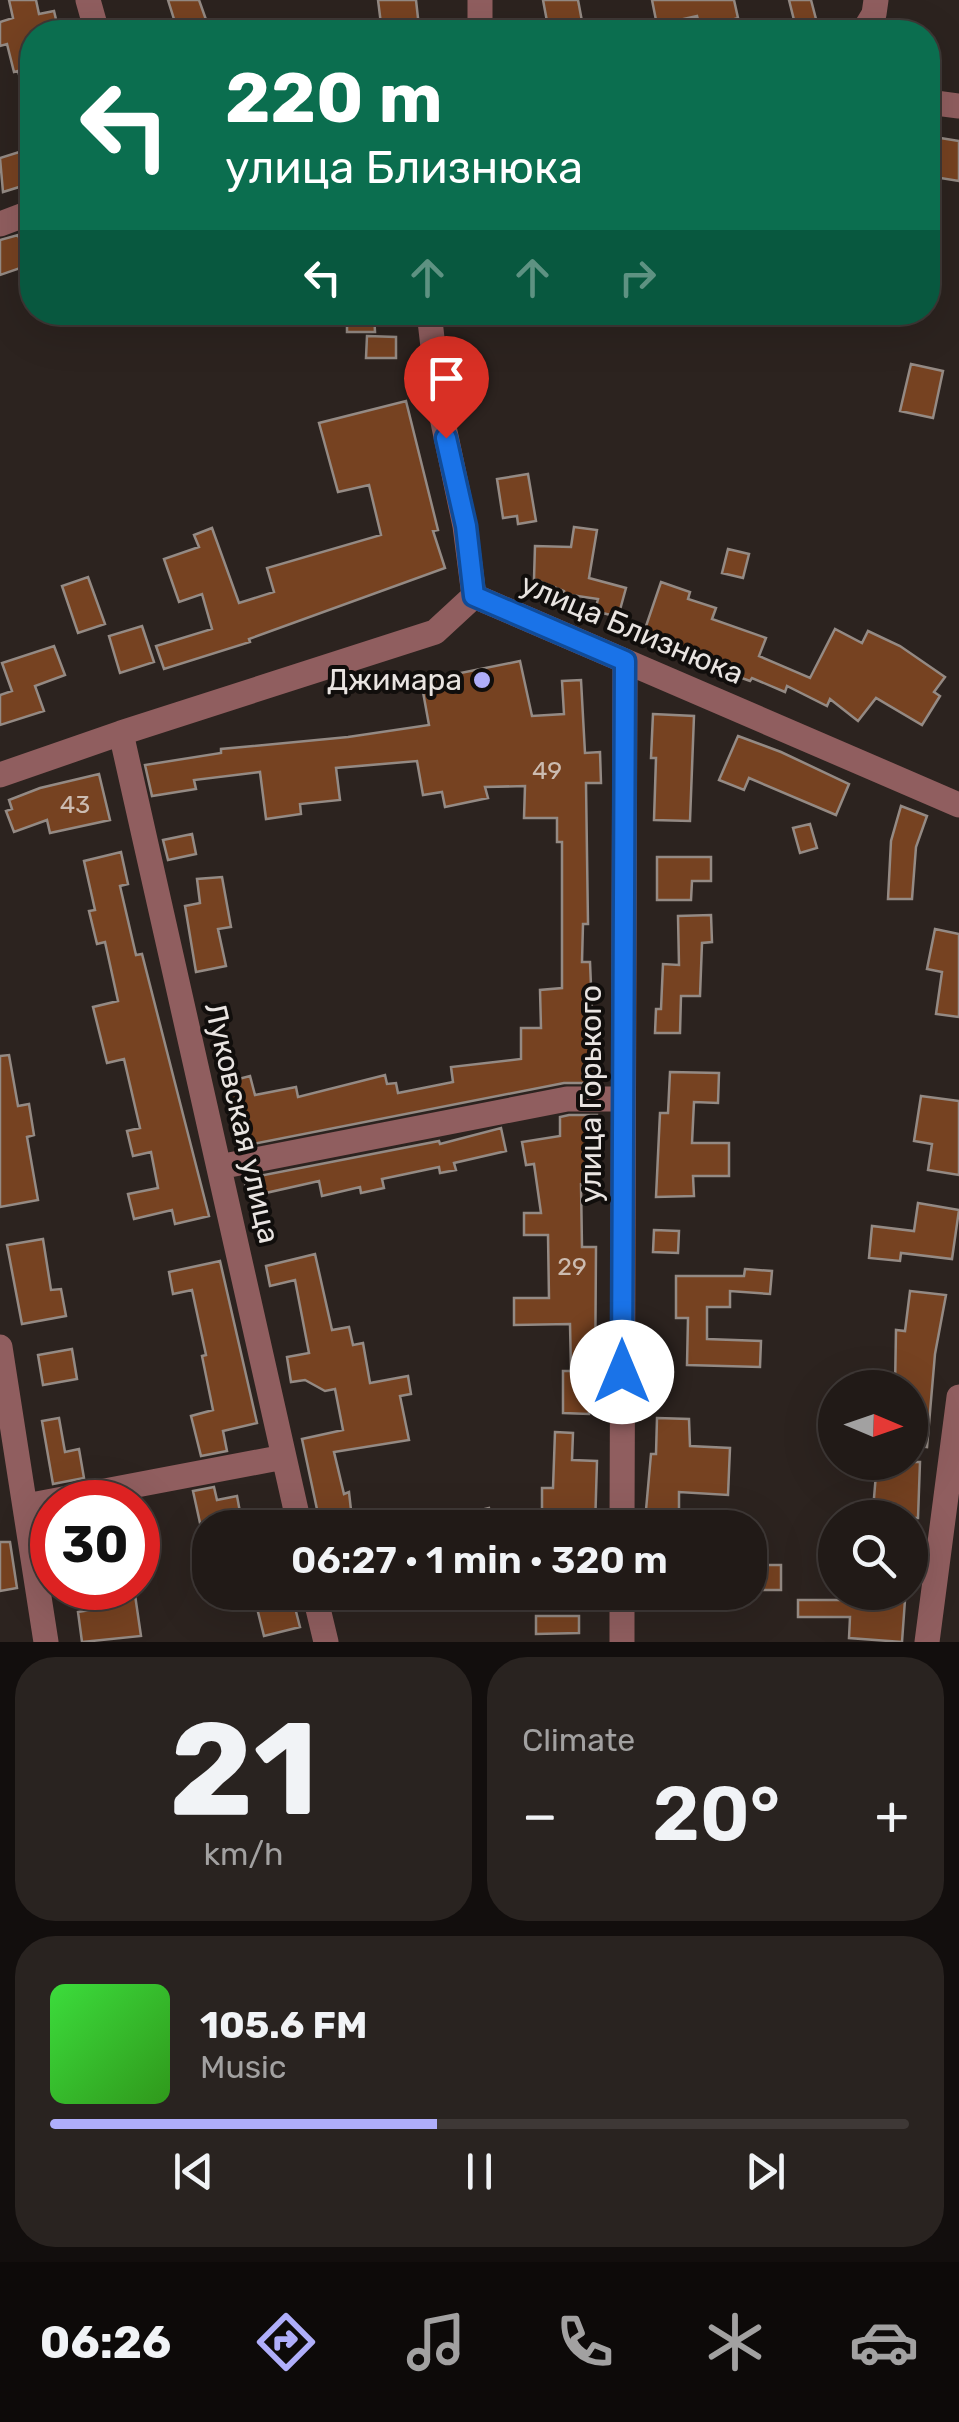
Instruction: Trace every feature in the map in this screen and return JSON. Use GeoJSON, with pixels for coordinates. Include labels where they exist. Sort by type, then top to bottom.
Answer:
{"type":"FeatureCollection","features":[{"type":"Feature","properties":{"kind":"street"},"geometry":{"type":"LineString","coordinates":[[430,325],[440,408],[466,526],[474,596]]}},
{"type":"Feature","properties":{"kind":"street","name":"улица Близнюка"},"geometry":{"type":"LineString","coordinates":[[0,775],[435,632],[474,596],[959,806]]}},
{"type":"Feature","properties":{"kind":"street","name":"улица Горького"},"geometry":{"type":"LineString","coordinates":[[622,1510],[625,661]]}},
{"type":"Feature","properties":{"kind":"street","name":"Луковская улица"},"geometry":{"type":"LineString","coordinates":[[120,733],[296,1510]]}},
{"type":"Feature","properties":{"kind":"street"},"geometry":{"type":"LineString","coordinates":[[219,1166],[567,1099],[623,1100]]}},
{"type":"Feature","properties":{"kind":"street"},"geometry":{"type":"LineString","coordinates":[[0,1347],[46,1642]]}},
{"type":"Feature","properties":{"kind":"street"},"geometry":{"type":"LineString","coordinates":[[926,1642],[959,1397]]}},
{"type":"Feature","properties":{"kind":"street"},"geometry":{"type":"LineString","coordinates":[[26,1506],[284,1458]]}},
{"type":"Feature","properties":{"kind":"street"},"geometry":{"type":"LineString","coordinates":[[318,1610],[326,1642]]}},
{"type":"Feature","properties":{"kind":"street"},"geometry":{"type":"LineString","coordinates":[[622,1610],[622,1642]]}},
{"type":"Feature","properties":{"kind":"building"},"geometry":{"type":"Polygon","coordinates":[[[9,0],[36,0],[39,14],[54,11],[56,20],[20,20],[20,78],[18,71],[14,72],[7,44],[0,46],[0,22],[13,18],[9,0]]]}},
{"type":"Feature","properties":{"kind":"building"},"geometry":{"type":"Polygon","coordinates":[[[168,0],[199,0],[206,20],[174,20],[168,0]]]}},
{"type":"Feature","properties":{"kind":"building"},"geometry":{"type":"Polygon","coordinates":[[[378,0],[416,0],[418,20],[380,20],[378,0]]]}},
{"type":"Feature","properties":{"kind":"building"},"geometry":{"type":"Polygon","coordinates":[[[543,0],[578,0],[582,20],[547,20],[543,0]]]}},
{"type":"Feature","properties":{"kind":"building"},"geometry":{"type":"Polygon","coordinates":[[[652,0],[734,0],[738,18],[698,20],[697,16],[656,20],[652,0]]]}},
{"type":"Feature","properties":{"kind":"building"},"geometry":{"type":"Polygon","coordinates":[[[789,0],[811,0],[816,19],[794,20],[789,0]]]}},
{"type":"Feature","properties":{"kind":"building"},"geometry":{"type":"Polygon","coordinates":[[[940,138],[959,141],[959,181],[940,178],[940,138]]]}},
{"type":"Feature","properties":{"kind":"building"},"geometry":{"type":"Polygon","coordinates":[[[20,152],[20,187],[3,192],[0,158],[20,152]]]}},
{"type":"Feature","properties":{"kind":"building"},"geometry":{"type":"Polygon","coordinates":[[[18,235],[20,268],[0,275],[0,240],[18,235]]]}},
{"type":"Feature","properties":{"kind":"building"},"geometry":{"type":"Polygon","coordinates":[[[347,325],[375,325],[375,332],[347,332],[347,325]]]}},
{"type":"Feature","properties":{"kind":"building"},"geometry":{"type":"Polygon","coordinates":[[[367,336],[396,337],[396,358],[366,358],[367,336]]]}},
{"type":"Feature","properties":{"kind":"building"},"geometry":{"type":"Polygon","coordinates":[[[911,364],[943,371],[933,418],[900,411],[911,364]]]}},
{"type":"Feature","properties":{"kind":"building"},"geometry":{"type":"Polygon","coordinates":[[[406,401],[438,530],[433,531],[445,568],[249,639],[250,642],[164,669],[156,646],[212,629],[202,594],[179,602],[164,559],[199,547],[194,535],[212,528],[239,603],[274,592],[267,568],[381,535],[369,485],[338,492],[319,423],[406,401]]]}},
{"type":"Feature","properties":{"kind":"building"},"geometry":{"type":"Polygon","coordinates":[[[528,474],[536,521],[518,524],[517,516],[503,518],[497,479],[528,474]]]}},
{"type":"Feature","properties":{"kind":"building"},"geometry":{"type":"Polygon","coordinates":[[[574,527],[597,530],[589,578],[626,588],[618,617],[595,611],[598,599],[564,594],[534,579],[535,546],[571,547],[574,527]]]}},
{"type":"Feature","properties":{"kind":"building"},"geometry":{"type":"Polygon","coordinates":[[[728,549],[749,554],[743,578],[722,573],[728,549]]]}},
{"type":"Feature","properties":{"kind":"building"},"geometry":{"type":"Polygon","coordinates":[[[88,577],[105,624],[78,633],[62,586],[88,577]]]}},
{"type":"Feature","properties":{"kind":"building"},"geometry":{"type":"Polygon","coordinates":[[[661,582],[690,592],[688,599],[716,608],[712,619],[766,638],[759,656],[810,678],[835,629],[862,643],[868,631],[900,646],[945,677],[934,692],[940,696],[922,725],[876,698],[858,721],[830,699],[827,706],[787,686],[785,692],[719,670],[721,664],[673,648],[675,642],[644,632],[661,582]]]}},
{"type":"Feature","properties":{"kind":"building"},"geometry":{"type":"Polygon","coordinates":[[[142,626],[154,662],[120,673],[109,636],[142,626]]]}},
{"type":"Feature","properties":{"kind":"building"},"geometry":{"type":"Polygon","coordinates":[[[54,646],[65,675],[35,686],[44,711],[0,725],[0,695],[12,691],[2,663],[54,646]]]}},
{"type":"Feature","properties":{"kind":"building"},"geometry":{"type":"Polygon","coordinates":[[[520,661],[532,716],[564,714],[562,681],[581,680],[585,753],[600,752],[601,783],[586,783],[588,924],[583,924],[582,962],[590,962],[595,1083],[564,1083],[237,1147],[223,1083],[250,1076],[255,1095],[296,1087],[298,1097],[385,1075],[387,1084],[396,1083],[398,1093],[453,1082],[451,1067],[521,1059],[521,1028],[541,1028],[540,990],[562,988],[562,842],[557,842],[557,818],[524,818],[525,786],[485,787],[488,798],[445,807],[442,792],[423,795],[417,761],[336,768],[340,800],[300,804],[301,814],[266,819],[260,772],[194,780],[196,789],[152,796],[145,765],[221,753],[221,749],[429,725],[421,681],[520,661]]]}},
{"type":"Feature","properties":{"kind":"building"},"geometry":{"type":"Polygon","coordinates":[[[653,714],[694,716],[690,821],[654,820],[653,714]]]}},
{"type":"Feature","properties":{"kind":"building"},"geometry":{"type":"Polygon","coordinates":[[[738,736],[849,784],[836,815],[749,778],[744,790],[719,780],[738,736]]]}},
{"type":"Feature","properties":{"kind":"building"},"geometry":{"type":"Polygon","coordinates":[[[99,774],[110,820],[50,833],[47,820],[14,832],[6,811],[12,809],[9,800],[99,774]]]}},
{"type":"Feature","properties":{"kind":"building"},"geometry":{"type":"Polygon","coordinates":[[[901,806],[927,816],[916,847],[912,899],[888,899],[891,841],[901,806]]]}},
{"type":"Feature","properties":{"kind":"building"},"geometry":{"type":"Polygon","coordinates":[[[810,824],[817,848],[800,853],[793,828],[810,824]]]}},
{"type":"Feature","properties":{"kind":"building"},"geometry":{"type":"Polygon","coordinates":[[[192,834],[196,854],[168,860],[163,840],[192,834]]]}},
{"type":"Feature","properties":{"kind":"building"},"geometry":{"type":"Polygon","coordinates":[[[121,852],[128,884],[120,886],[136,955],[142,954],[209,1216],[175,1224],[172,1210],[134,1219],[128,1194],[158,1188],[151,1152],[133,1156],[127,1131],[140,1128],[124,1059],[107,1063],[93,1007],[118,1001],[105,942],[97,944],[89,911],[95,910],[84,861],[121,852]]]}},
{"type":"Feature","properties":{"kind":"building"},"geometry":{"type":"Polygon","coordinates":[[[657,857],[711,857],[711,881],[692,881],[691,900],[657,900],[657,857]]]}},
{"type":"Feature","properties":{"kind":"building"},"geometry":{"type":"Polygon","coordinates":[[[222,877],[231,927],[218,929],[226,966],[196,972],[185,906],[200,903],[197,879],[222,877]]]}},
{"type":"Feature","properties":{"kind":"building"},"geometry":{"type":"Polygon","coordinates":[[[711,915],[712,942],[702,943],[700,996],[681,996],[680,1033],[655,1033],[656,1009],[661,1009],[663,964],[679,965],[678,916],[711,915]]]}},
{"type":"Feature","properties":{"kind":"building"},"geometry":{"type":"Polygon","coordinates":[[[935,929],[959,934],[959,1017],[936,1014],[942,972],[927,969],[935,929]]]}},
{"type":"Feature","properties":{"kind":"building"},"geometry":{"type":"Polygon","coordinates":[[[9,1055],[18,1106],[29,1104],[34,1135],[27,1137],[38,1200],[0,1207],[0,1056],[9,1055]]]}},
{"type":"Feature","properties":{"kind":"building"},"geometry":{"type":"Polygon","coordinates":[[[670,1072],[719,1073],[718,1103],[694,1102],[692,1143],[729,1143],[729,1176],[693,1176],[694,1196],[656,1197],[660,1113],[668,1113],[670,1072]]]}},
{"type":"Feature","properties":{"kind":"building"},"geometry":{"type":"Polygon","coordinates":[[[921,1096],[959,1101],[959,1175],[928,1170],[932,1144],[914,1141],[921,1096]]]}},
{"type":"Feature","properties":{"kind":"building"},"geometry":{"type":"Polygon","coordinates":[[[597,1115],[595,1182],[581,1184],[582,1247],[596,1247],[595,1394],[589,1394],[589,1414],[563,1413],[563,1371],[571,1371],[570,1324],[514,1325],[514,1298],[549,1298],[548,1235],[524,1235],[524,1213],[541,1213],[534,1164],[526,1165],[522,1142],[560,1136],[560,1117],[597,1115]]]}},
{"type":"Feature","properties":{"kind":"building"},"geometry":{"type":"Polygon","coordinates":[[[501,1128],[506,1151],[454,1163],[456,1170],[440,1173],[439,1167],[382,1179],[384,1188],[361,1193],[360,1187],[322,1196],[319,1181],[248,1197],[244,1179],[439,1141],[440,1144],[501,1128]]]}},
{"type":"Feature","properties":{"kind":"building"},"geometry":{"type":"Polygon","coordinates":[[[918,1203],[959,1210],[952,1259],[901,1253],[900,1261],[869,1258],[872,1226],[914,1231],[918,1203]]]}},
{"type":"Feature","properties":{"kind":"building"},"geometry":{"type":"Polygon","coordinates":[[[654,1230],[679,1231],[678,1253],[653,1252],[654,1230]]]}},
{"type":"Feature","properties":{"kind":"building"},"geometry":{"type":"Polygon","coordinates":[[[43,1239],[51,1290],[61,1289],[66,1316],[22,1324],[7,1245],[43,1239]]]}},
{"type":"Feature","properties":{"kind":"building"},"geometry":{"type":"Polygon","coordinates":[[[315,1254],[332,1330],[349,1327],[353,1345],[363,1343],[370,1383],[408,1376],[411,1394],[400,1396],[409,1440],[334,1452],[344,1494],[349,1492],[351,1510],[317,1510],[302,1439],[343,1430],[335,1389],[325,1391],[305,1380],[291,1382],[287,1357],[309,1353],[295,1280],[270,1286],[266,1266],[315,1254]]]}},
{"type":"Feature","properties":{"kind":"building"},"geometry":{"type":"Polygon","coordinates":[[[220,1261],[257,1423],[223,1431],[227,1451],[201,1456],[191,1416],[213,1410],[202,1356],[206,1355],[192,1290],[173,1294],[169,1272],[220,1261]]]}},
{"type":"Feature","properties":{"kind":"building"},"geometry":{"type":"Polygon","coordinates":[[[745,1269],[772,1271],[770,1294],[730,1291],[730,1307],[707,1307],[707,1339],[761,1341],[760,1367],[687,1365],[688,1318],[676,1318],[676,1276],[744,1276],[745,1269]]]}},
{"type":"Feature","properties":{"kind":"building"},"geometry":{"type":"Polygon","coordinates":[[[910,1291],[946,1295],[935,1354],[928,1435],[928,1370],[895,1370],[896,1330],[905,1331],[910,1291]]]}},
{"type":"Feature","properties":{"kind":"building"},"geometry":{"type":"Polygon","coordinates":[[[72,1349],[77,1379],[43,1385],[38,1355],[72,1349]]]}},
{"type":"Feature","properties":{"kind":"building"},"geometry":{"type":"Polygon","coordinates":[[[59,1418],[65,1452],[79,1449],[84,1478],[52,1480],[42,1421],[59,1418]]]}},
{"type":"Feature","properties":{"kind":"building"},"geometry":{"type":"Polygon","coordinates":[[[657,1418],[689,1419],[690,1446],[730,1448],[728,1495],[679,1492],[679,1510],[646,1510],[651,1454],[656,1454],[657,1418]]]}},
{"type":"Feature","properties":{"kind":"building"},"geometry":{"type":"Polygon","coordinates":[[[555,1432],[573,1433],[572,1460],[597,1461],[596,1510],[542,1510],[542,1488],[553,1488],[555,1432]]]}},
{"type":"Feature","properties":{"kind":"building"},"geometry":{"type":"Polygon","coordinates":[[[876,1480],[919,1480],[919,1500],[874,1500],[876,1480]]]}},
{"type":"Feature","properties":{"kind":"building"},"geometry":{"type":"Polygon","coordinates":[[[214,1487],[217,1500],[237,1496],[240,1510],[197,1510],[193,1491],[214,1487]]]}},
{"type":"Feature","properties":{"kind":"building"},"geometry":{"type":"Polygon","coordinates":[[[0,1542],[10,1542],[17,1588],[0,1591],[0,1542]]]}},
{"type":"Feature","properties":{"kind":"building"},"geometry":{"type":"Polygon","coordinates":[[[767,1565],[781,1565],[781,1590],[767,1590],[767,1565]]]}},
{"type":"Feature","properties":{"kind":"building"},"geometry":{"type":"Polygon","coordinates":[[[798,1600],[818,1600],[818,1610],[904,1610],[902,1642],[849,1638],[850,1617],[798,1617],[798,1600]]]}},
{"type":"Feature","properties":{"kind":"building"},"geometry":{"type":"Polygon","coordinates":[[[137,1610],[141,1636],[82,1642],[78,1612],[137,1610]]]}},
{"type":"Feature","properties":{"kind":"building"},"geometry":{"type":"Polygon","coordinates":[[[258,1610],[296,1610],[300,1627],[264,1636],[258,1610]]]}},
{"type":"Feature","properties":{"kind":"building"},"geometry":{"type":"Polygon","coordinates":[[[536,1616],[579,1616],[579,1633],[536,1634],[536,1616]]]}},
{"type":"Feature","properties":{"kind":"place","name":"Джимара"},"geometry":{"type":"Point","coordinates":[482,680]}},
{"type":"Feature","properties":{"kind":"route"},"geometry":{"type":"LineString","coordinates":[[446,438],[466,526],[474,596],[625,661],[622,1372]]}}]}
